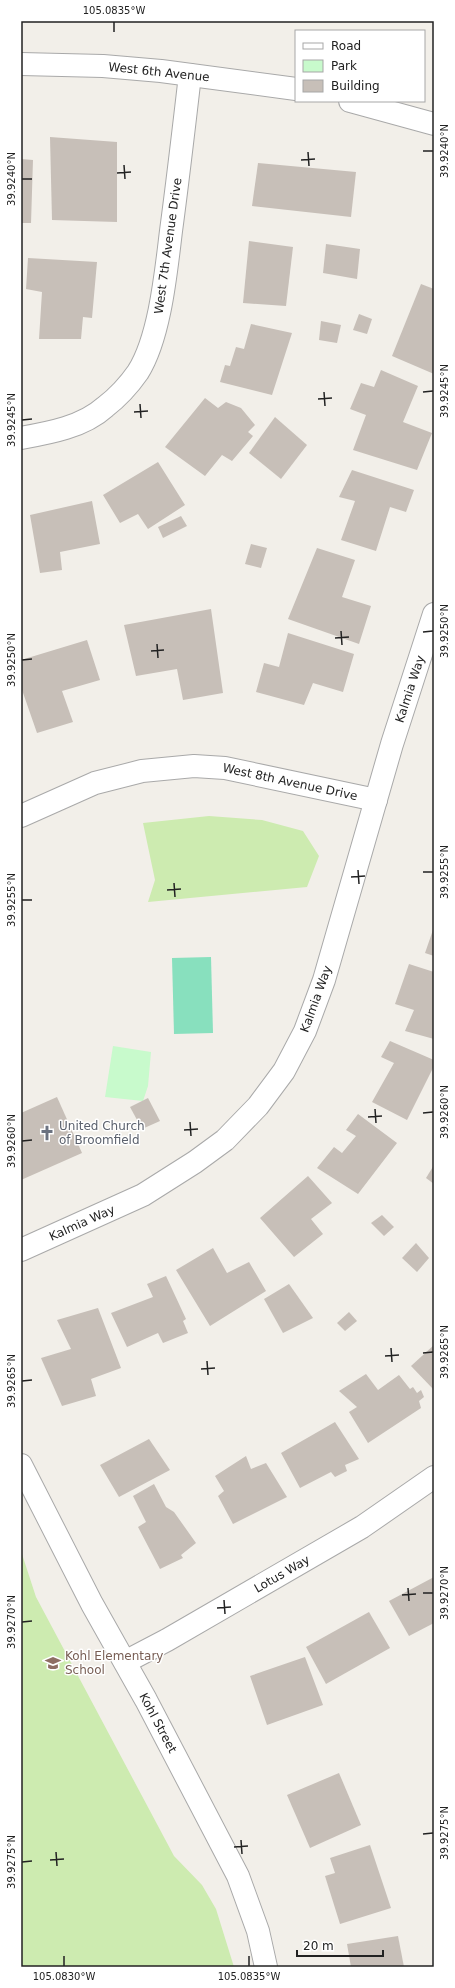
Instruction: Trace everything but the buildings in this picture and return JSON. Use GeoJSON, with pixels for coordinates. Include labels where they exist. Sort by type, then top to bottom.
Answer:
{"type":"FeatureCollection","features":[{"type":"Feature","properties":{"kind":"street","name":"West 6th Avenue"},"geometry":{"type":"LineString","coordinates":[[21,64],[103,66],[190,75],[295,89]]}},
{"type":"Feature","properties":{"kind":"street","name":"West 7th Avenue Drive"},"geometry":{"type":"LineString","coordinates":[[21,438],[53,432],[90,418],[105,408],[124,390],[138,371],[157,321],[165,282],[190,75]]}},
{"type":"Feature","properties":{"kind":"street"},"geometry":{"type":"LineString","coordinates":[[354,102],[434,124]]}},
{"type":"Feature","properties":{"kind":"street","name":"Kalmia Way"},"geometry":{"type":"LineString","coordinates":[[21,1250],[143,1195],[195,1162],[225,1140],[258,1106],[284,1071],[305,1031],[324,980],[376,800],[434,614]]}},
{"type":"Feature","properties":{"kind":"street","name":"West 8th Avenue Drive"},"geometry":{"type":"LineString","coordinates":[[21,816],[95,783],[142,771],[194,766],[225,768],[376,800]]}},
{"type":"Feature","properties":{"kind":"street","name":"Kohl Street"},"geometry":{"type":"LineString","coordinates":[[21,1465],[92,1604],[125,1662],[238,1876],[258,1931],[266,1967]]}},
{"type":"Feature","properties":{"kind":"street","name":"Lotus Way"},"geometry":{"type":"LineString","coordinates":[[125,1662],[167,1640],[362,1527],[434,1477]]}},
{"type":"Feature","properties":{"kind":"green space"},"geometry":{"type":"Polygon","coordinates":[[[209,816],[262,820],[303,831],[319,856],[307,887],[148,902],[155,880],[143,823],[209,816]]]}},
{"type":"Feature","properties":{"kind":"green space"},"geometry":{"type":"Polygon","coordinates":[[[211,957],[213,1033],[174,1034],[172,958],[211,957]]]}},
{"type":"Feature","properties":{"kind":"green space"},"geometry":{"type":"Polygon","coordinates":[[[113,1046],[151,1052],[148,1086],[143,1101],[105,1097],[113,1046]]]}},
{"type":"Feature","properties":{"kind":"green space","name":"Kohl Elementary School"},"geometry":{"type":"Polygon","coordinates":[[[21,1551],[36,1597],[174,1856],[202,1885],[216,1909],[234,1967],[21,1967],[21,1551]]]}},
{"type":"Feature","properties":{"kind":"place","name":"United Church of Broomfield"},"geometry":{"type":"Point","coordinates":[47,1133]}},
{"type":"Feature","properties":{"kind":"place","name":"Kohl Elementary School"},"geometry":{"type":"Point","coordinates":[53,1663]}}]}
